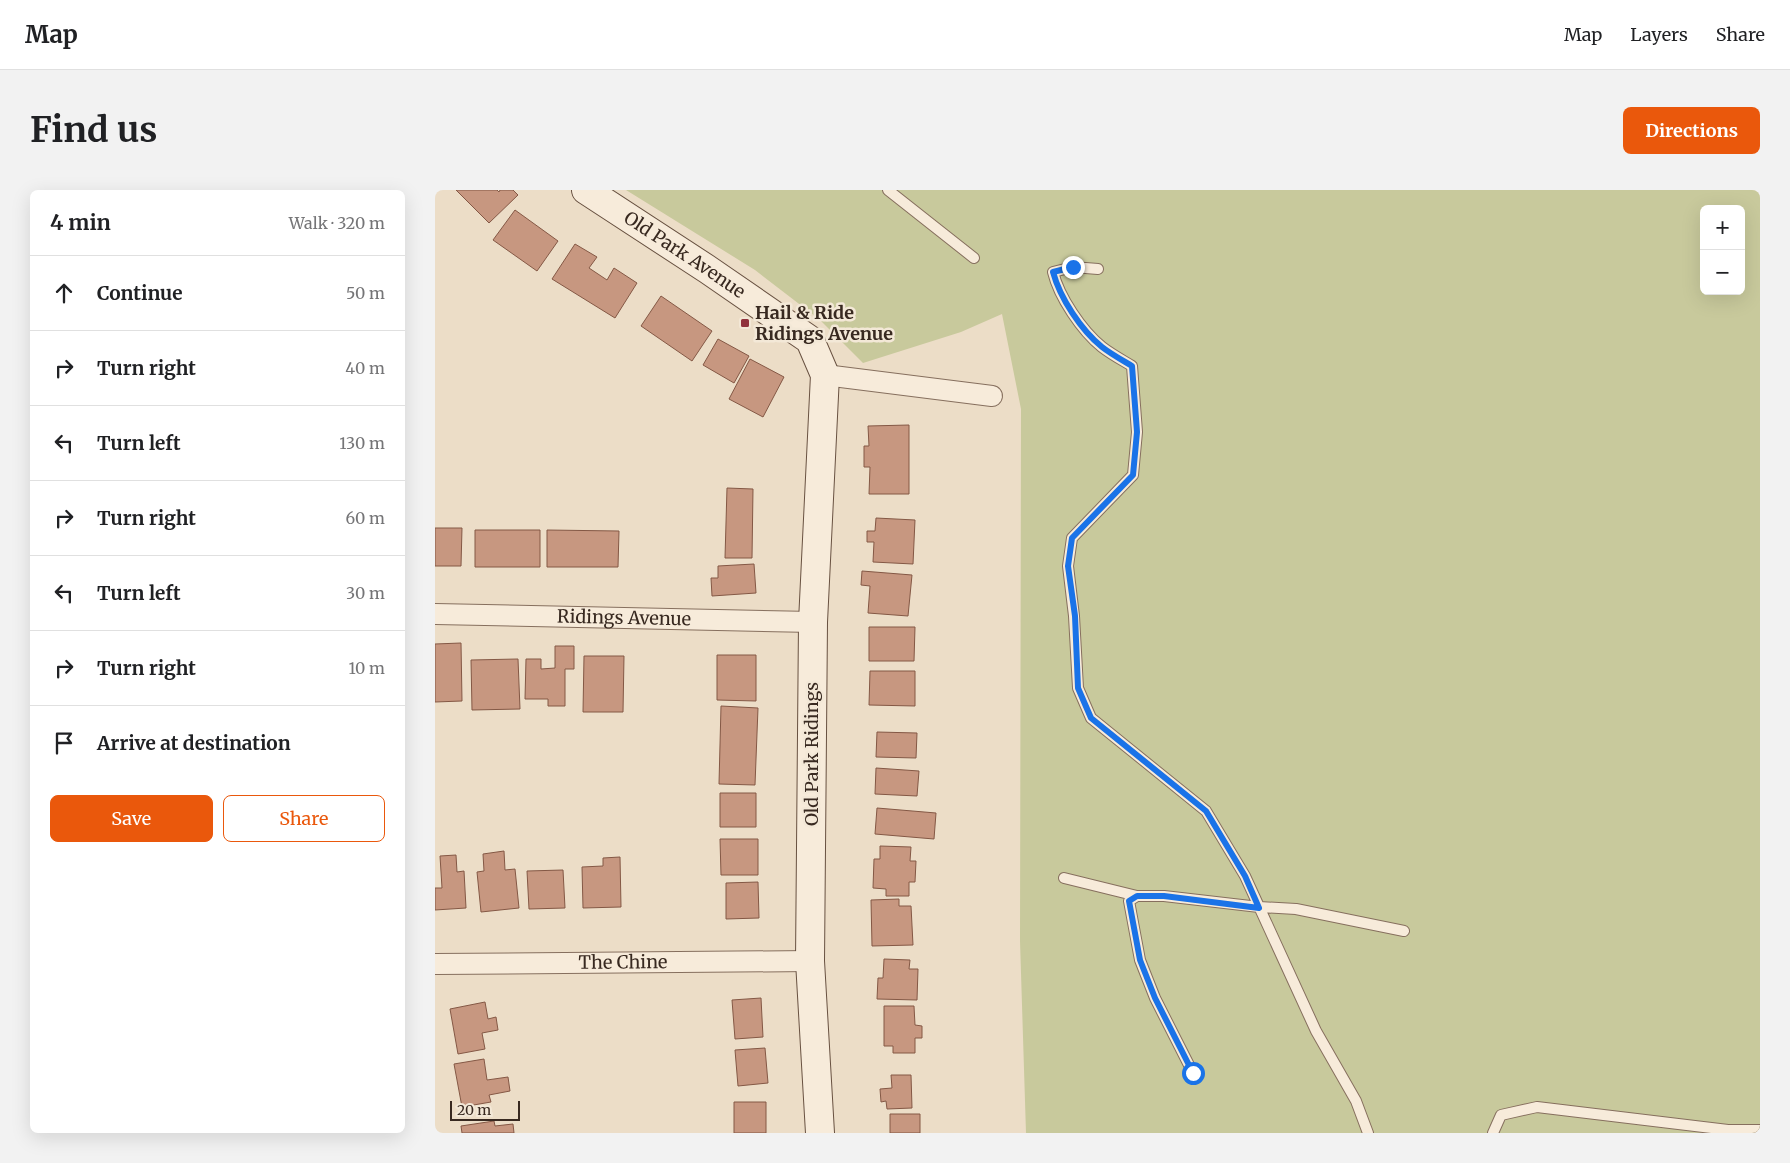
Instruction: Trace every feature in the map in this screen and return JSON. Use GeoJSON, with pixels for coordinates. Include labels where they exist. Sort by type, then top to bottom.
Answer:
{"type":"FeatureCollection","features":[{"type":"Feature","properties":{"kind":"street","name":"Old Park Avenue"},"geometry":{"type":"LineString","coordinates":[[586,190],[707,269],[810,340],[825,375]]}},
{"type":"Feature","properties":{"kind":"street"},"geometry":{"type":"LineString","coordinates":[[825,375],[992,396]]}},
{"type":"Feature","properties":{"kind":"street","name":"Old Park Ridings"},"geometry":{"type":"LineString","coordinates":[[820,1133],[810,962],[813,622],[825,375]]}},
{"type":"Feature","properties":{"kind":"street","name":"Ridings Avenue"},"geometry":{"type":"LineString","coordinates":[[435,614],[813,622]]}},
{"type":"Feature","properties":{"kind":"street","name":"The Chine"},"geometry":{"type":"LineString","coordinates":[[435,964],[810,962]]}},
{"type":"Feature","properties":{"kind":"lane"},"geometry":{"type":"LineString","coordinates":[[888,190],[974,258]]}},
{"type":"Feature","properties":{"kind":"lane"},"geometry":{"type":"LineString","coordinates":[[1098,269],[1073,267],[1053,272],[1062,296],[1075,318],[1101,346],[1132,366],[1137,432],[1133,475],[1072,538],[1068,566],[1075,616],[1078,688],[1091,718],[1206,811],[1245,876],[1316,1030],[1356,1101],[1368,1133]]}},
{"type":"Feature","properties":{"kind":"lane"},"geometry":{"type":"LineString","coordinates":[[1065,878],[1137,896],[1189,898],[1259,908],[1296,909],[1404,932]]}},
{"type":"Feature","properties":{"kind":"lane"},"geometry":{"type":"LineString","coordinates":[[1137,896],[1129,901],[1140,960],[1155,998],[1193,1073]]}},
{"type":"Feature","properties":{"kind":"lane"},"geometry":{"type":"LineString","coordinates":[[1493,1133],[1501,1115],[1537,1107],[1726,1132],[1760,1130]]}},
{"type":"Feature","properties":{"kind":"green space"},"geometry":{"type":"Polygon","coordinates":[[[626,190],[1760,190],[1760,1133],[1026,1133],[1020,941],[1021,409],[1002,314],[961,332],[863,363],[820,320],[755,270],[626,190]]]}},
{"type":"Feature","properties":{"kind":"building"},"geometry":{"type":"Polygon","coordinates":[[[456,190],[497,190],[499,192],[500,190],[513,190],[518,195],[489,223],[456,190]]]}},
{"type":"Feature","properties":{"kind":"building"},"geometry":{"type":"Polygon","coordinates":[[[515,210],[558,241],[537,271],[493,240],[515,210]]]}},
{"type":"Feature","properties":{"kind":"building"},"geometry":{"type":"Polygon","coordinates":[[[575,244],[597,257],[589,268],[607,280],[614,268],[637,283],[615,318],[552,279],[575,244]]]}},
{"type":"Feature","properties":{"kind":"building"},"geometry":{"type":"Polygon","coordinates":[[[661,296],[712,331],[692,361],[641,326],[661,296]]]}},
{"type":"Feature","properties":{"kind":"building"},"geometry":{"type":"Polygon","coordinates":[[[718,339],[749,356],[734,383],[703,365],[718,339]]]}},
{"type":"Feature","properties":{"kind":"building"},"geometry":{"type":"Polygon","coordinates":[[[750,359],[784,377],[763,417],[729,399],[750,359]]]}},
{"type":"Feature","properties":{"kind":"building"},"geometry":{"type":"Polygon","coordinates":[[[909,425],[909,494],[869,494],[870,467],[864,467],[864,446],[869,446],[868,426],[909,425]]]}},
{"type":"Feature","properties":{"kind":"building"},"geometry":{"type":"Polygon","coordinates":[[[727,488],[753,489],[752,558],[725,558],[727,488]]]}},
{"type":"Feature","properties":{"kind":"building"},"geometry":{"type":"Polygon","coordinates":[[[876,518],[915,520],[913,564],[873,562],[874,542],[867,542],[867,531],[875,531],[876,518]]]}},
{"type":"Feature","properties":{"kind":"building"},"geometry":{"type":"Polygon","coordinates":[[[435,528],[462,528],[461,566],[435,566],[435,528]]]}},
{"type":"Feature","properties":{"kind":"building"},"geometry":{"type":"Polygon","coordinates":[[[475,530],[540,530],[540,567],[475,567],[475,530]]]}},
{"type":"Feature","properties":{"kind":"building"},"geometry":{"type":"Polygon","coordinates":[[[547,530],[619,531],[618,567],[547,567],[547,530]]]}},
{"type":"Feature","properties":{"kind":"building"},"geometry":{"type":"Polygon","coordinates":[[[754,564],[756,593],[712,596],[711,578],[718,578],[718,566],[754,564]]]}},
{"type":"Feature","properties":{"kind":"building"},"geometry":{"type":"Polygon","coordinates":[[[862,571],[912,575],[908,616],[868,613],[870,586],[861,585],[862,571]]]}},
{"type":"Feature","properties":{"kind":"building"},"geometry":{"type":"Polygon","coordinates":[[[869,627],[915,627],[914,661],[869,661],[869,627]]]}},
{"type":"Feature","properties":{"kind":"building"},"geometry":{"type":"Polygon","coordinates":[[[461,643],[462,701],[435,702],[435,644],[461,643]]]}},
{"type":"Feature","properties":{"kind":"building"},"geometry":{"type":"Polygon","coordinates":[[[555,646],[574,646],[574,669],[565,669],[565,706],[548,706],[548,699],[525,699],[526,659],[541,659],[541,669],[555,668],[555,646]]]}},
{"type":"Feature","properties":{"kind":"building"},"geometry":{"type":"Polygon","coordinates":[[[717,655],[756,655],[756,701],[717,700],[717,655]]]}},
{"type":"Feature","properties":{"kind":"building"},"geometry":{"type":"Polygon","coordinates":[[[584,656],[624,656],[623,712],[583,712],[584,656]]]}},
{"type":"Feature","properties":{"kind":"building"},"geometry":{"type":"Polygon","coordinates":[[[518,659],[520,709],[472,710],[471,660],[518,659]]]}},
{"type":"Feature","properties":{"kind":"building"},"geometry":{"type":"Polygon","coordinates":[[[870,671],[915,671],[915,706],[869,705],[870,671]]]}},
{"type":"Feature","properties":{"kind":"building"},"geometry":{"type":"Polygon","coordinates":[[[721,706],[758,708],[755,785],[719,784],[721,706]]]}},
{"type":"Feature","properties":{"kind":"building"},"geometry":{"type":"Polygon","coordinates":[[[877,732],[917,733],[916,758],[876,757],[877,732]]]}},
{"type":"Feature","properties":{"kind":"building"},"geometry":{"type":"Polygon","coordinates":[[[876,768],[919,771],[917,796],[875,794],[876,768]]]}},
{"type":"Feature","properties":{"kind":"building"},"geometry":{"type":"Polygon","coordinates":[[[720,793],[756,793],[756,827],[720,827],[720,793]]]}},
{"type":"Feature","properties":{"kind":"building"},"geometry":{"type":"Polygon","coordinates":[[[877,808],[936,813],[934,839],[875,834],[877,808]]]}},
{"type":"Feature","properties":{"kind":"building"},"geometry":{"type":"Polygon","coordinates":[[[720,839],[758,839],[758,875],[721,875],[720,839]]]}},
{"type":"Feature","properties":{"kind":"building"},"geometry":{"type":"Polygon","coordinates":[[[880,846],[911,847],[910,861],[916,861],[915,882],[909,882],[909,896],[886,896],[886,889],[873,888],[874,859],[880,859],[880,846]]]}},
{"type":"Feature","properties":{"kind":"building"},"geometry":{"type":"Polygon","coordinates":[[[504,851],[505,870],[515,869],[519,908],[481,912],[477,872],[484,871],[483,854],[504,851]]]}},
{"type":"Feature","properties":{"kind":"building"},"geometry":{"type":"Polygon","coordinates":[[[456,855],[457,872],[464,871],[466,908],[435,910],[435,888],[442,888],[440,856],[456,855]]]}},
{"type":"Feature","properties":{"kind":"building"},"geometry":{"type":"Polygon","coordinates":[[[620,857],[621,907],[583,908],[582,867],[603,866],[603,858],[620,857]]]}},
{"type":"Feature","properties":{"kind":"building"},"geometry":{"type":"Polygon","coordinates":[[[563,870],[565,908],[529,909],[527,871],[563,870]]]}},
{"type":"Feature","properties":{"kind":"building"},"geometry":{"type":"Polygon","coordinates":[[[758,882],[759,918],[726,919],[726,883],[758,882]]]}},
{"type":"Feature","properties":{"kind":"building"},"geometry":{"type":"Polygon","coordinates":[[[899,899],[899,906],[911,906],[913,945],[872,946],[871,900],[899,899]]]}},
{"type":"Feature","properties":{"kind":"building"},"geometry":{"type":"Polygon","coordinates":[[[884,959],[910,960],[909,969],[918,969],[917,1000],[877,999],[878,978],[883,978],[884,959]]]}},
{"type":"Feature","properties":{"kind":"building"},"geometry":{"type":"Polygon","coordinates":[[[761,998],[763,1037],[735,1039],[732,1000],[761,998]]]}},
{"type":"Feature","properties":{"kind":"building"},"geometry":{"type":"Polygon","coordinates":[[[485,1002],[488,1019],[496,1017],[498,1030],[482,1033],[485,1049],[458,1054],[450,1009],[485,1002]]]}},
{"type":"Feature","properties":{"kind":"building"},"geometry":{"type":"Polygon","coordinates":[[[884,1006],[914,1006],[915,1025],[922,1026],[922,1038],[915,1038],[915,1053],[893,1053],[893,1046],[884,1046],[884,1006]]]}},
{"type":"Feature","properties":{"kind":"building"},"geometry":{"type":"Polygon","coordinates":[[[765,1048],[768,1083],[738,1086],[735,1050],[765,1048]]]}},
{"type":"Feature","properties":{"kind":"building"},"geometry":{"type":"Polygon","coordinates":[[[484,1059],[487,1080],[508,1077],[510,1091],[489,1095],[491,1102],[462,1107],[454,1064],[484,1059]]]}},
{"type":"Feature","properties":{"kind":"building"},"geometry":{"type":"Polygon","coordinates":[[[891,1075],[911,1075],[912,1108],[887,1109],[886,1101],[881,1102],[880,1089],[892,1088],[891,1075]]]}},
{"type":"Feature","properties":{"kind":"building"},"geometry":{"type":"Polygon","coordinates":[[[734,1102],[766,1102],[766,1133],[734,1133],[734,1102]]]}},
{"type":"Feature","properties":{"kind":"building"},"geometry":{"type":"Polygon","coordinates":[[[890,1114],[920,1114],[920,1133],[890,1133],[890,1114]]]}},
{"type":"Feature","properties":{"kind":"building"},"geometry":{"type":"Polygon","coordinates":[[[494,1121],[495,1126],[513,1124],[514,1133],[462,1133],[461,1126],[494,1121]]]}},
{"type":"Feature","properties":{"kind":"place","name":"Hail & Ride Ridings Avenue"},"geometry":{"type":"Point","coordinates":[745,323]}},
{"type":"Feature","properties":{"kind":"route"},"geometry":{"type":"LineString","coordinates":[[1073,267],[1053,272],[1055,280],[1075,318],[1101,346],[1132,366],[1137,432],[1133,475],[1072,538],[1068,566],[1075,616],[1078,688],[1091,718],[1206,811],[1245,876],[1259,908],[1164,896],[1137,896],[1129,901],[1140,960],[1155,998],[1193,1073]]}}]}
